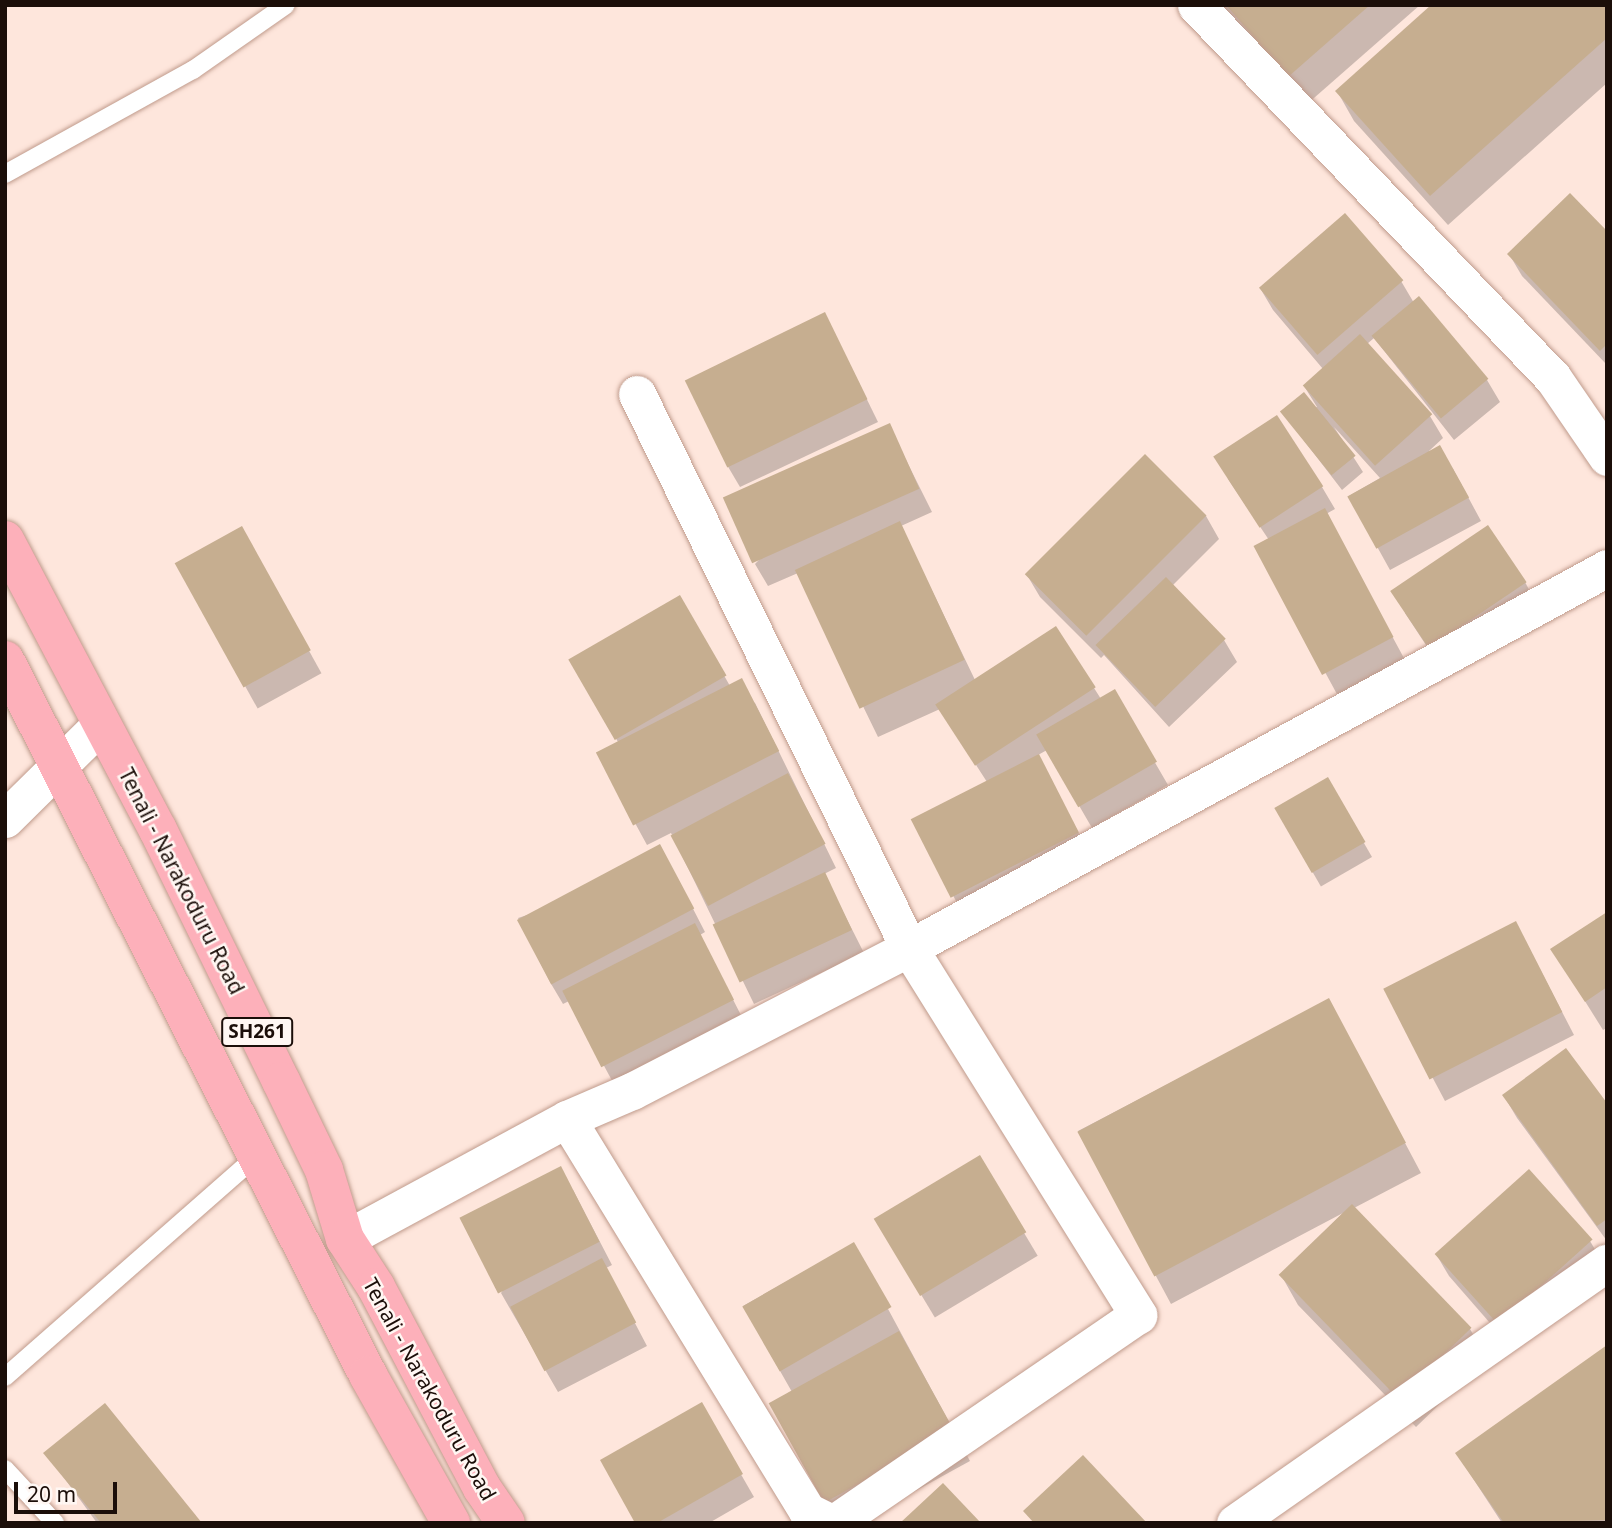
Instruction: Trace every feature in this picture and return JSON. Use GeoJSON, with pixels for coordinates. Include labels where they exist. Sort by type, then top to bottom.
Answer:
{"type":"FeatureCollection","features":[{"type":"Feature","properties":{"kind":"main road","name":"Tenali - Narakoduru Road"},"geometry":{"type":"LineString","coordinates":[[5,540],[102,724],[324,1170],[345,1239],[376,1287],[463,1454],[506,1523]]}},
{"type":"Feature","properties":{"kind":"main road","name":"Tenali - Narakoduru Road"},"geometry":{"type":"LineString","coordinates":[[5,660],[57,764],[119,877],[368,1375],[451,1523]]}},
{"type":"Feature","properties":{"kind":"street"},"geometry":{"type":"LineString","coordinates":[[1196,5],[1553,378],[1607,457]]}},
{"type":"Feature","properties":{"kind":"street"},"geometry":{"type":"LineString","coordinates":[[567,1119],[807,1511],[833,1523],[1138,1315],[909,948],[637,394]]}},
{"type":"Feature","properties":{"kind":"street"},"geometry":{"type":"LineString","coordinates":[[345,1239],[567,1119],[632,1091],[909,948],[1607,568]]}},
{"type":"Feature","properties":{"kind":"street"},"geometry":{"type":"LineString","coordinates":[[5,819],[57,764],[102,724]]}},
{"type":"Feature","properties":{"kind":"street"},"geometry":{"type":"LineString","coordinates":[[1235,1523],[1607,1263]]}},
{"type":"Feature","properties":{"kind":"lane"},"geometry":{"type":"LineString","coordinates":[[5,174],[193,70],[286,5]]}},
{"type":"Feature","properties":{"kind":"lane"},"geometry":{"type":"LineString","coordinates":[[5,1377],[258,1155]]}},
{"type":"Feature","properties":{"kind":"lane"},"geometry":{"type":"LineString","coordinates":[[5,1469],[55,1523]]}},
{"type":"Feature","properties":{"kind":"building"},"geometry":{"type":"Polygon","coordinates":[[[1226,5],[1370,5],[1288,77],[1226,5]]]}},
{"type":"Feature","properties":{"kind":"building"},"geometry":{"type":"Polygon","coordinates":[[[1431,5],[1607,5],[1607,38],[1430,196],[1335,91],[1431,5]]]}},
{"type":"Feature","properties":{"kind":"building"},"geometry":{"type":"Polygon","coordinates":[[[1570,193],[1607,231],[1607,344],[1600,351],[1507,254],[1570,193]]]}},
{"type":"Feature","properties":{"kind":"building"},"geometry":{"type":"Polygon","coordinates":[[[1345,213],[1403,280],[1317,355],[1259,288],[1345,213]]]}},
{"type":"Feature","properties":{"kind":"building"},"geometry":{"type":"Polygon","coordinates":[[[1419,296],[1488,379],[1441,419],[1372,336],[1419,296]]]}},
{"type":"Feature","properties":{"kind":"building"},"geometry":{"type":"Polygon","coordinates":[[[825,312],[868,399],[727,468],[685,380],[825,312]]]}},
{"type":"Feature","properties":{"kind":"building"},"geometry":{"type":"Polygon","coordinates":[[[1360,334],[1432,414],[1375,466],[1303,386],[1360,334]]]}},
{"type":"Feature","properties":{"kind":"building"},"geometry":{"type":"Polygon","coordinates":[[[1304,392],[1356,456],[1332,475],[1280,412],[1304,392]]]}},
{"type":"Feature","properties":{"kind":"building"},"geometry":{"type":"Polygon","coordinates":[[[1277,415],[1323,486],[1260,528],[1213,456],[1277,415]]]}},
{"type":"Feature","properties":{"kind":"building"},"geometry":{"type":"Polygon","coordinates":[[[890,423],[919,489],[752,563],[723,497],[890,423]]]}},
{"type":"Feature","properties":{"kind":"building"},"geometry":{"type":"Polygon","coordinates":[[[1440,445],[1469,497],[1376,549],[1347,496],[1440,445]]]}},
{"type":"Feature","properties":{"kind":"building"},"geometry":{"type":"Polygon","coordinates":[[[1145,454],[1207,516],[1086,636],[1025,574],[1145,454]]]}},
{"type":"Feature","properties":{"kind":"building"},"geometry":{"type":"Polygon","coordinates":[[[1325,508],[1394,637],[1322,675],[1253,546],[1325,508]]]}},
{"type":"Feature","properties":{"kind":"building"},"geometry":{"type":"Polygon","coordinates":[[[900,521],[965,660],[860,709],[795,570],[900,521]]]}},
{"type":"Feature","properties":{"kind":"building"},"geometry":{"type":"Polygon","coordinates":[[[1488,525],[1527,582],[1429,648],[1390,591],[1488,525]]]}},
{"type":"Feature","properties":{"kind":"building"},"geometry":{"type":"Polygon","coordinates":[[[242,526],[311,650],[243,688],[175,563],[242,526]]]}},
{"type":"Feature","properties":{"kind":"building"},"geometry":{"type":"Polygon","coordinates":[[[1166,577],[1226,639],[1155,707],[1096,645],[1166,577]]]}},
{"type":"Feature","properties":{"kind":"building"},"geometry":{"type":"Polygon","coordinates":[[[680,595],[727,676],[615,740],[568,660],[680,595]]]}},
{"type":"Feature","properties":{"kind":"building"},"geometry":{"type":"Polygon","coordinates":[[[1056,626],[1096,687],[975,766],[935,704],[1056,626]]]}},
{"type":"Feature","properties":{"kind":"building"},"geometry":{"type":"Polygon","coordinates":[[[742,678],[779,751],[633,826],[596,752],[742,678]]]}},
{"type":"Feature","properties":{"kind":"building"},"geometry":{"type":"Polygon","coordinates":[[[1115,689],[1157,762],[1078,807],[1036,735],[1115,689]]]}},
{"type":"Feature","properties":{"kind":"building"},"geometry":{"type":"Polygon","coordinates":[[[1039,754],[1079,832],[951,898],[911,819],[1039,754]]]}},
{"type":"Feature","properties":{"kind":"building"},"geometry":{"type":"Polygon","coordinates":[[[788,773],[826,844],[708,906],[671,835],[788,773]]]}},
{"type":"Feature","properties":{"kind":"building"},"geometry":{"type":"Polygon","coordinates":[[[1328,777],[1366,842],[1312,873],[1274,808],[1328,777]]]}},
{"type":"Feature","properties":{"kind":"building"},"geometry":{"type":"Polygon","coordinates":[[[660,844],[694,908],[551,985],[517,920],[660,844]]]}},
{"type":"Feature","properties":{"kind":"building"},"geometry":{"type":"Polygon","coordinates":[[[825,872],[852,930],[740,982],[713,924],[825,872]]]}},
{"type":"Feature","properties":{"kind":"building"},"geometry":{"type":"Polygon","coordinates":[[[1607,912],[1607,987],[1585,1002],[1550,949],[1607,912]]]}},
{"type":"Feature","properties":{"kind":"building"},"geometry":{"type":"Polygon","coordinates":[[[1516,921],[1562,1012],[1430,1080],[1383,989],[1516,921]]]}},
{"type":"Feature","properties":{"kind":"building"},"geometry":{"type":"Polygon","coordinates":[[[695,923],[734,1000],[601,1067],[562,991],[695,923]]]}},
{"type":"Feature","properties":{"kind":"building"},"geometry":{"type":"Polygon","coordinates":[[[1329,998],[1406,1143],[1154,1277],[1077,1132],[1329,998]]]}},
{"type":"Feature","properties":{"kind":"building"},"geometry":{"type":"Polygon","coordinates":[[[1566,1048],[1607,1103],[1607,1219],[1597,1226],[1502,1095],[1566,1048]]]}},
{"type":"Feature","properties":{"kind":"building"},"geometry":{"type":"Polygon","coordinates":[[[980,1155],[1026,1232],[920,1296],[874,1219],[980,1155]]]}},
{"type":"Feature","properties":{"kind":"building"},"geometry":{"type":"Polygon","coordinates":[[[561,1166],[600,1242],[498,1293],[459,1218],[561,1166]]]}},
{"type":"Feature","properties":{"kind":"building"},"geometry":{"type":"Polygon","coordinates":[[[1529,1169],[1593,1240],[1498,1325],[1435,1254],[1529,1169]]]}},
{"type":"Feature","properties":{"kind":"building"},"geometry":{"type":"Polygon","coordinates":[[[1352,1204],[1471,1328],[1398,1399],[1279,1275],[1352,1204]]]}},
{"type":"Feature","properties":{"kind":"building"},"geometry":{"type":"Polygon","coordinates":[[[854,1242],[892,1307],[780,1371],[742,1306],[854,1242]]]}},
{"type":"Feature","properties":{"kind":"building"},"geometry":{"type":"Polygon","coordinates":[[[602,1258],[636,1322],[544,1371],[510,1307],[602,1258]]]}},
{"type":"Feature","properties":{"kind":"building"},"geometry":{"type":"Polygon","coordinates":[[[899,1331],[954,1431],[824,1503],[769,1403],[899,1331]]]}},
{"type":"Feature","properties":{"kind":"building"},"geometry":{"type":"Polygon","coordinates":[[[1607,1345],[1607,1520],[1504,1523],[1455,1453],[1607,1345]]]}},
{"type":"Feature","properties":{"kind":"building"},"geometry":{"type":"Polygon","coordinates":[[[702,1402],[743,1474],[657,1523],[635,1523],[600,1460],[702,1402]]]}},
{"type":"Feature","properties":{"kind":"building"},"geometry":{"type":"Polygon","coordinates":[[[105,1403],[202,1523],[101,1523],[43,1453],[105,1403]]]}},
{"type":"Feature","properties":{"kind":"building"},"geometry":{"type":"Polygon","coordinates":[[[1083,1455],[1147,1523],[1034,1523],[1023,1511],[1083,1455]]]}},
{"type":"Feature","properties":{"kind":"building"},"geometry":{"type":"Polygon","coordinates":[[[943,1483],[981,1523],[900,1523],[943,1483]]]}}]}
